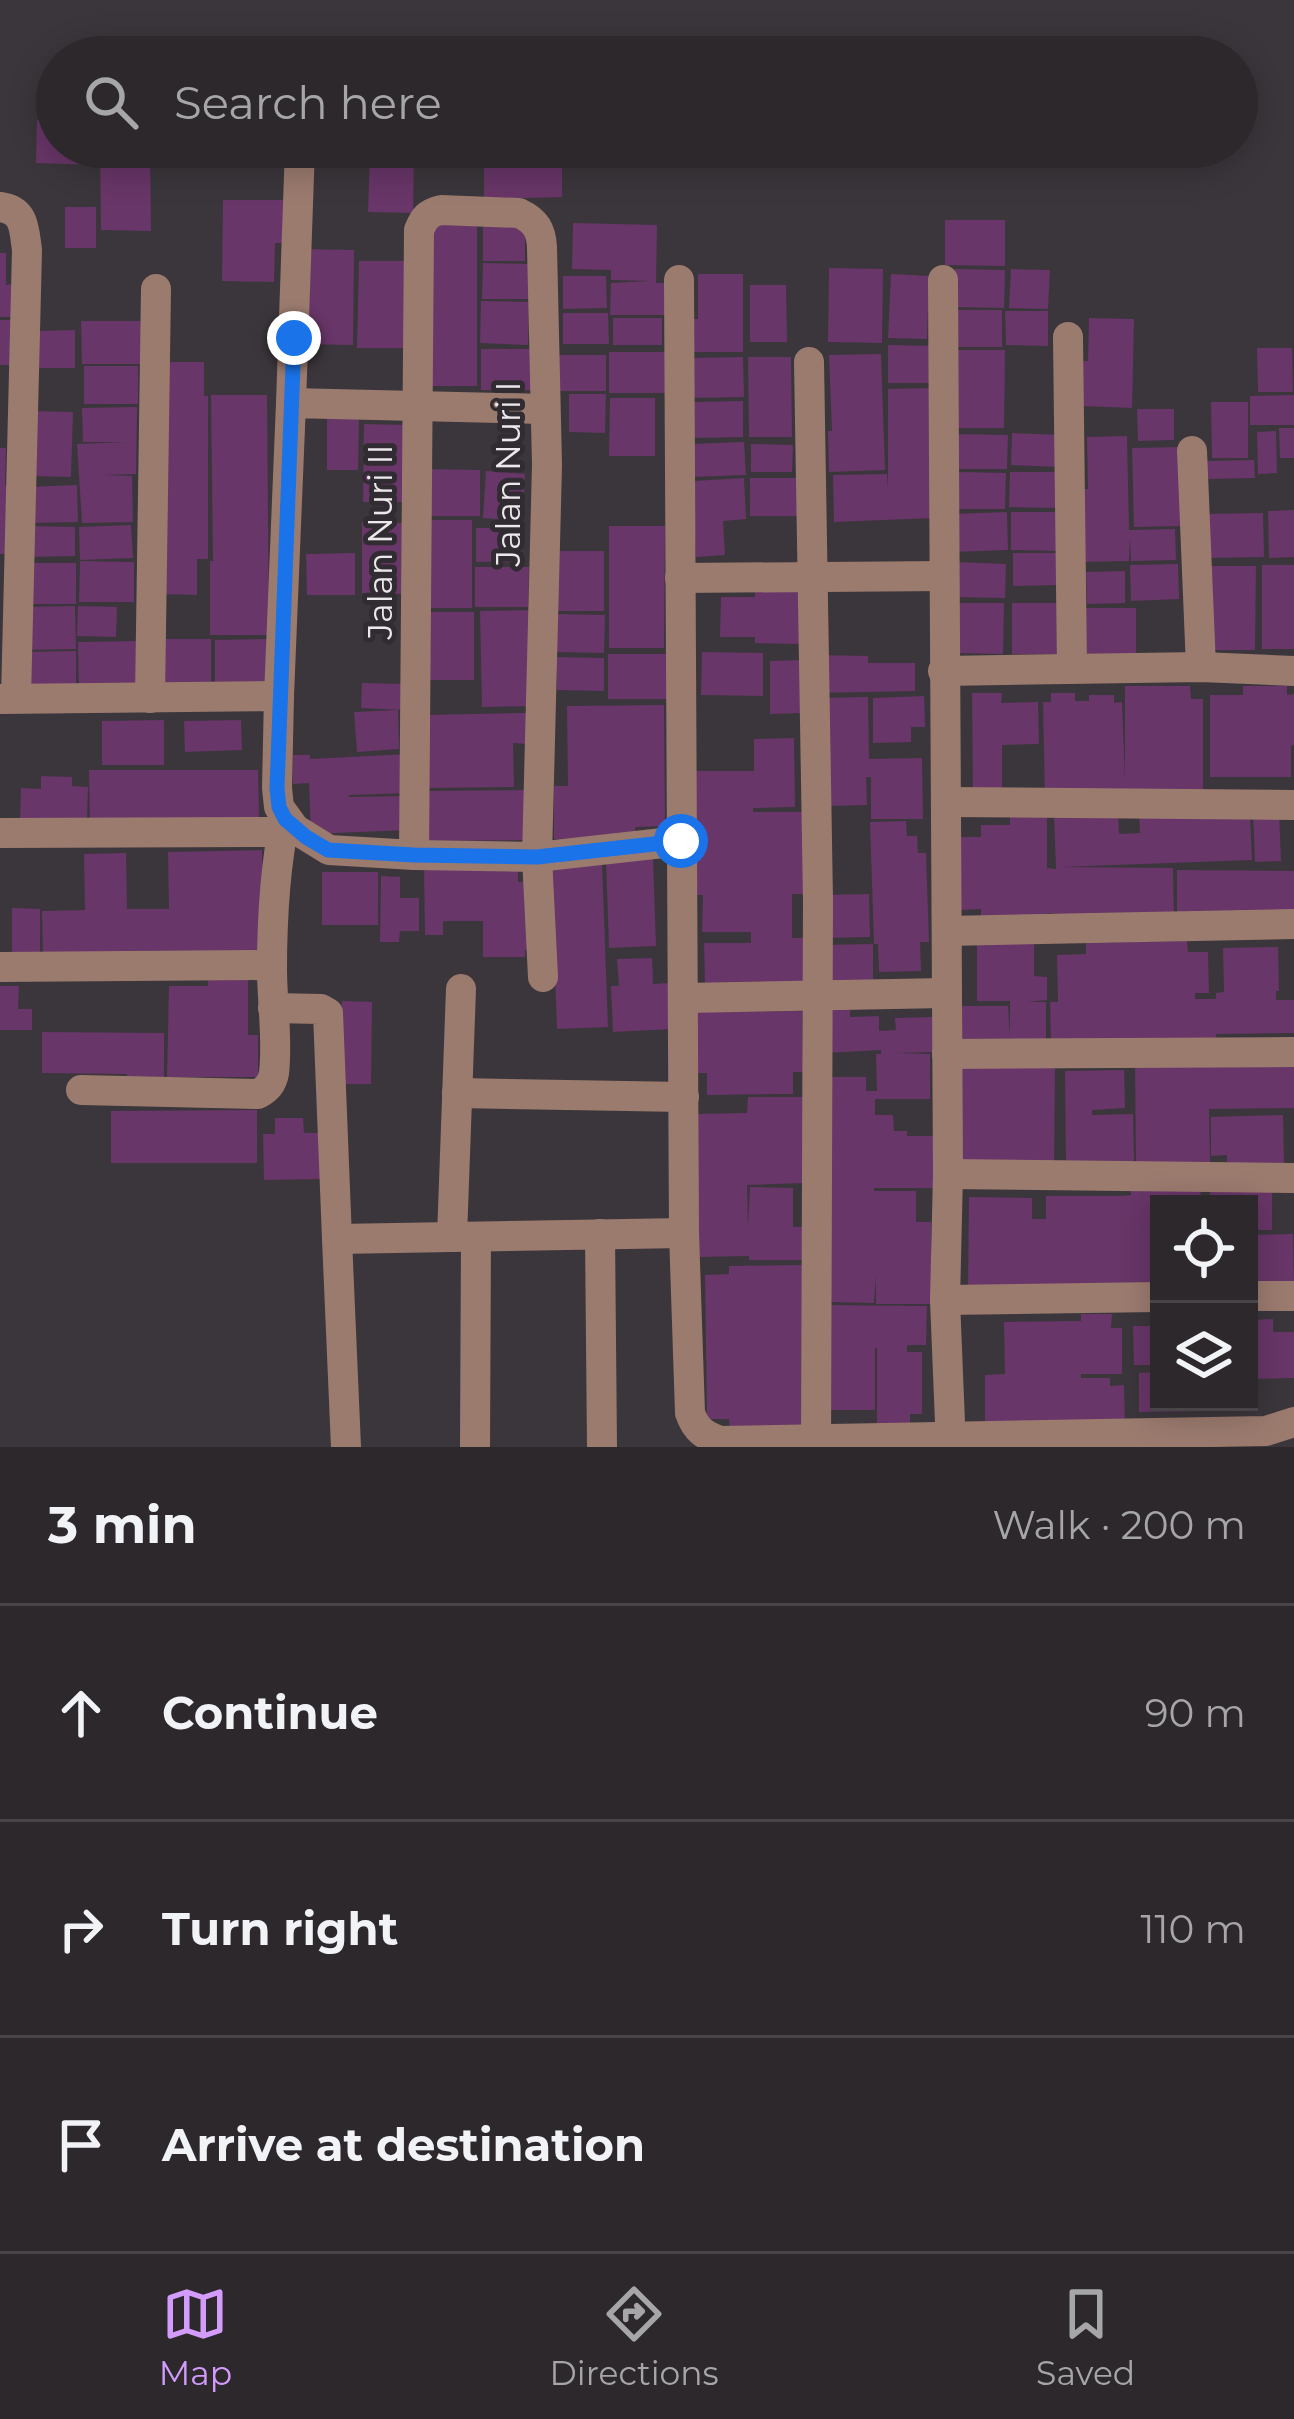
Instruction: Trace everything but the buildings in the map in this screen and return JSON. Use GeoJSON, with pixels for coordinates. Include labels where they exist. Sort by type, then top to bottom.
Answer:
{"type":"FeatureCollection","features":[{"type":"Feature","properties":{"kind":"street"},"geometry":{"type":"LineString","coordinates":[[81,1090],[258,1094],[273,1076],[272,965],[284,825],[277,788],[279,696],[299,168]]}},
{"type":"Feature","properties":{"kind":"street"},"geometry":{"type":"LineString","coordinates":[[0,207],[15,211],[22,219],[27,250],[8,699],[279,696]]}},
{"type":"Feature","properties":{"kind":"street","name":"Jalan Nuri I"},"geometry":{"type":"LineString","coordinates":[[419,230],[432,212],[451,209],[519,213],[541,231],[547,465],[537,857],[543,977]]}},
{"type":"Feature","properties":{"kind":"street","name":"Jalan Nuri II"},"geometry":{"type":"LineString","coordinates":[[414,855],[419,230]]}},
{"type":"Feature","properties":{"kind":"street"},"geometry":{"type":"LineString","coordinates":[[679,280],[684,1233],[694,1426],[719,1442],[816,1444],[1139,1440],[1276,1433]]}},
{"type":"Feature","properties":{"kind":"street"},"geometry":{"type":"LineString","coordinates":[[943,280],[945,1300],[950,1442]]}},
{"type":"Feature","properties":{"kind":"street"},"geometry":{"type":"LineString","coordinates":[[150,698],[156,289]]}},
{"type":"Feature","properties":{"kind":"street"},"geometry":{"type":"LineString","coordinates":[[1069,337],[1072,668]]}},
{"type":"Feature","properties":{"kind":"street"},"geometry":{"type":"LineString","coordinates":[[808,362],[818,901],[816,1444]]}},
{"type":"Feature","properties":{"kind":"street"},"geometry":{"type":"LineString","coordinates":[[291,404],[545,410]]}},
{"type":"Feature","properties":{"kind":"street"},"geometry":{"type":"LineString","coordinates":[[1192,451],[1201,668]]}},
{"type":"Feature","properties":{"kind":"street"},"geometry":{"type":"LineString","coordinates":[[680,578],[944,576]]}},
{"type":"Feature","properties":{"kind":"street"},"geometry":{"type":"LineString","coordinates":[[943,671],[1294,671]]}},
{"type":"Feature","properties":{"kind":"street"},"geometry":{"type":"LineString","coordinates":[[946,802],[1294,806]]}},
{"type":"Feature","properties":{"kind":"street"},"geometry":{"type":"LineString","coordinates":[[0,833],[284,825],[328,850],[537,857],[681,841]]}},
{"type":"Feature","properties":{"kind":"street"},"geometry":{"type":"LineString","coordinates":[[947,931],[1294,924]]}},
{"type":"Feature","properties":{"kind":"street"},"geometry":{"type":"LineString","coordinates":[[0,967],[272,965]]}},
{"type":"Feature","properties":{"kind":"street"},"geometry":{"type":"LineString","coordinates":[[461,989],[457,1093],[476,1447]]}},
{"type":"Feature","properties":{"kind":"street"},"geometry":{"type":"LineString","coordinates":[[683,998],[945,993]]}},
{"type":"Feature","properties":{"kind":"street"},"geometry":{"type":"LineString","coordinates":[[273,1008],[328,1013],[346,1447]]}},
{"type":"Feature","properties":{"kind":"street"},"geometry":{"type":"LineString","coordinates":[[947,1054],[1294,1052]]}},
{"type":"Feature","properties":{"kind":"street"},"geometry":{"type":"LineString","coordinates":[[457,1093],[684,1097]]}},
{"type":"Feature","properties":{"kind":"street"},"geometry":{"type":"LineString","coordinates":[[948,1174],[1294,1178]]}},
{"type":"Feature","properties":{"kind":"street"},"geometry":{"type":"LineString","coordinates":[[337,1239],[684,1233]]}},
{"type":"Feature","properties":{"kind":"street"},"geometry":{"type":"LineString","coordinates":[[600,1234],[602,1447]]}},
{"type":"Feature","properties":{"kind":"street"},"geometry":{"type":"LineString","coordinates":[[1258,1296],[1294,1296]]}},
{"type":"Feature","properties":{"kind":"street"},"geometry":{"type":"LineString","coordinates":[[945,1300],[1150,1297]]}},
{"type":"Feature","properties":{"kind":"route"},"geometry":{"type":"LineString","coordinates":[[294,338],[277,788],[285,819],[328,850],[358,853],[537,857],[681,841]]}}]}
